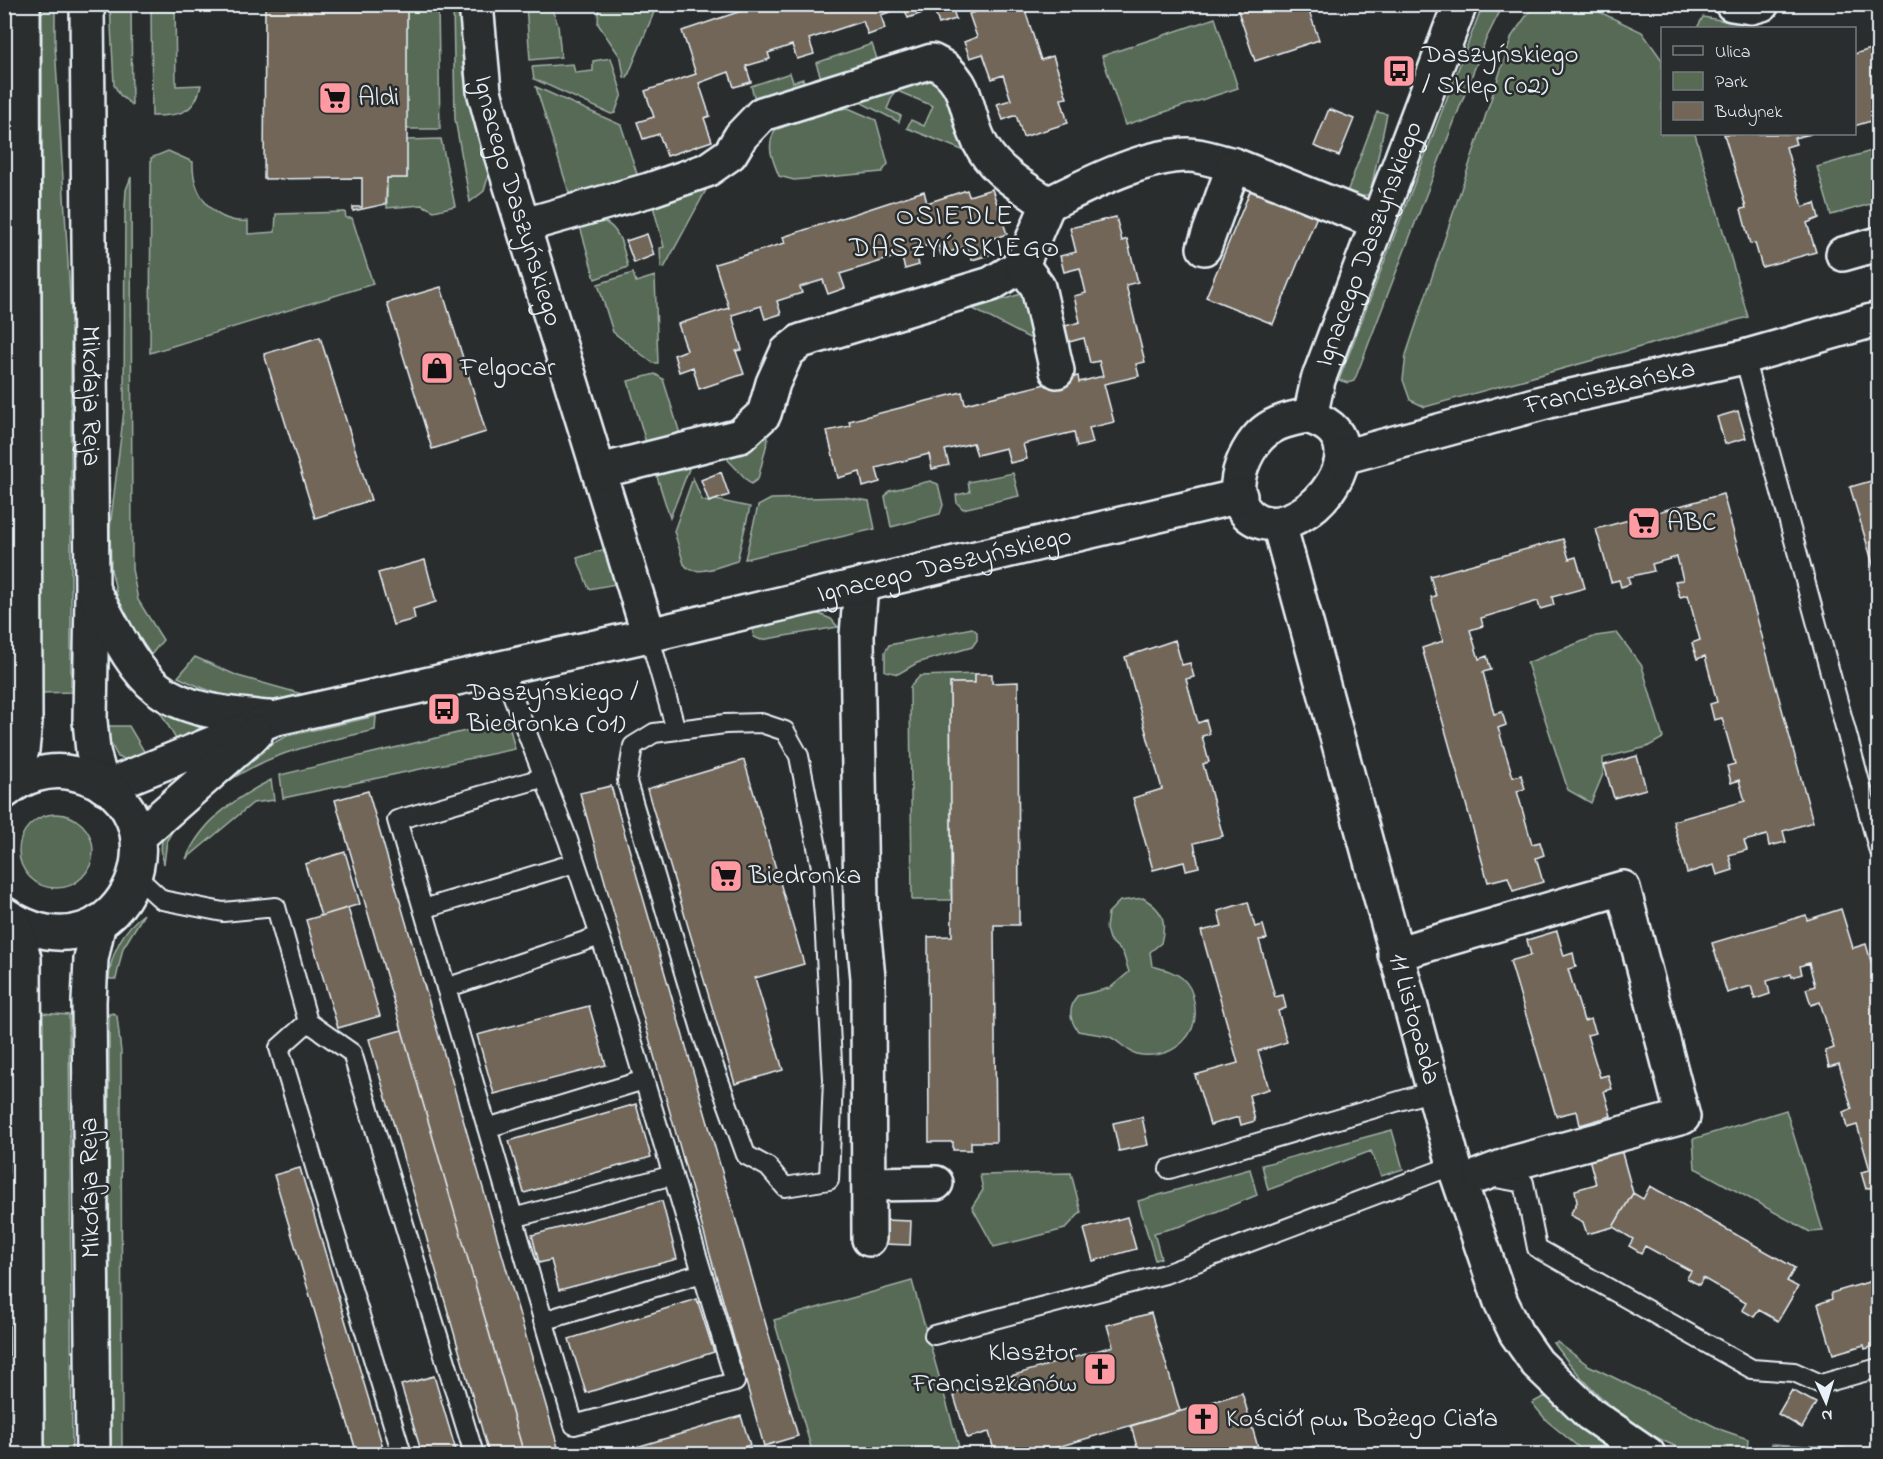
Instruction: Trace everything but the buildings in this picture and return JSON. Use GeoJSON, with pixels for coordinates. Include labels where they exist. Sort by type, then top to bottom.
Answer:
{"type":"FeatureCollection","features":[{"type":"Feature","properties":{"kind":"street"},"geometry":{"type":"LineString","coordinates":[[6,791],[22,750],[24,722],[23,4]]}},
{"type":"Feature","properties":{"kind":"street","name":"Mikołaja Reja"},"geometry":{"type":"LineString","coordinates":[[87,4],[92,590],[90,722],[93,751],[103,786]]}},
{"type":"Feature","properties":{"kind":"street","name":"Ignacego Daszyńskiego"},"geometry":{"type":"LineString","coordinates":[[476,4],[484,91],[649,635]]}},
{"type":"Feature","properties":{"kind":"street","name":"Ignacego Daszyńskiego"},"geometry":{"type":"LineString","coordinates":[[1310,417],[1318,380],[1460,4]]}},
{"type":"Feature","properties":{"kind":"street"},"geometry":{"type":"LineString","coordinates":[[1732,4],[1751,7],[1761,4]]}},
{"type":"Feature","properties":{"kind":"street"},"geometry":{"type":"LineString","coordinates":[[525,225],[649,190],[707,170],[730,154],[741,136],[762,114],[932,61],[948,68],[960,85],[983,150],[1008,176],[1048,204]]}},
{"type":"Feature","properties":{"kind":"street"},"geometry":{"type":"LineString","coordinates":[[600,471],[740,436],[764,414],[773,383],[787,352],[801,341],[991,284],[1022,265],[1048,204],[1103,177],[1153,162],[1189,155],[1233,165],[1377,222]]}},
{"type":"Feature","properties":{"kind":"street"},"geometry":{"type":"LineString","coordinates":[[1204,248],[1233,165]]}},
{"type":"Feature","properties":{"kind":"street"},"geometry":{"type":"LineString","coordinates":[[1843,254],[1878,244]]}},
{"type":"Feature","properties":{"kind":"street"},"geometry":{"type":"LineString","coordinates":[[1022,265],[1038,286],[1057,371]]}},
{"type":"Feature","properties":{"kind":"street","name":"Franciszkańska"},"geometry":{"type":"LineString","coordinates":[[1343,457],[1549,401],[1744,357],[1878,319]]}},
{"type":"Feature","properties":{"kind":"street"},"geometry":{"type":"LineString","coordinates":[[1310,417],[1322,420],[1335,430],[1342,445],[1343,457],[1338,474],[1323,494],[1304,512],[1279,524],[1257,520],[1244,509],[1237,478],[1255,442],[1277,424],[1310,417]]}},
{"type":"Feature","properties":{"kind":"street","name":"Ignacego Daszyńskiego"},"geometry":{"type":"LineString","coordinates":[[103,786],[273,719],[649,635],[1240,496]]}},
{"type":"Feature","properties":{"kind":"street","name":"11 Listopada"},"geometry":{"type":"LineString","coordinates":[[1279,524],[1433,1091],[1468,1170],[1490,1274],[1516,1333],[1537,1363],[1561,1388],[1618,1436],[1648,1455]]}},
{"type":"Feature","properties":{"kind":"street"},"geometry":{"type":"LineString","coordinates":[[861,585],[857,646],[861,906],[868,978],[869,1239]]}},
{"type":"Feature","properties":{"kind":"street","name":"Ignacego Daszyńskiego"},"geometry":{"type":"LineString","coordinates":[[92,590],[145,677],[158,689],[190,705],[228,714],[273,719]]}},
{"type":"Feature","properties":{"kind":"street","name":"Ignacego Daszyńskiego"},"geometry":{"type":"LineString","coordinates":[[138,837],[273,719]]}},
{"type":"Feature","properties":{"kind":"street"},"geometry":{"type":"LineString","coordinates":[[6,791],[25,778],[44,772],[64,772],[84,776],[103,786],[119,799],[131,816],[138,837],[139,856],[136,876],[128,894],[115,910],[99,922],[80,930],[60,934],[40,932],[7,915]]}},
{"type":"Feature","properties":{"kind":"street"},"geometry":{"type":"LineString","coordinates":[[1395,954],[1623,888],[1683,1116],[1513,1163],[1468,1170]]}},
{"type":"Feature","properties":{"kind":"street"},"geometry":{"type":"LineString","coordinates":[[7,915],[24,969],[27,1455]]}},
{"type":"Feature","properties":{"kind":"street","name":"Mikołaja Reja"},"geometry":{"type":"LineString","coordinates":[[93,1455],[89,1002],[91,959],[99,922]]}},
{"type":"Feature","properties":{"kind":"street"},"geometry":{"type":"LineString","coordinates":[[869,1184],[936,1183]]}},
{"type":"Feature","properties":{"kind":"lane"},"geometry":{"type":"LineString","coordinates":[[1744,357],[1878,848]]}},
{"type":"Feature","properties":{"kind":"lane"},"geometry":{"type":"LineString","coordinates":[[649,635],[676,730]]}},
{"type":"Feature","properties":{"kind":"lane"},"geometry":{"type":"LineString","coordinates":[[502,668],[576,864],[600,936],[735,1382],[574,1425],[397,820],[542,778]]}},
{"type":"Feature","properties":{"kind":"lane"},"geometry":{"type":"LineString","coordinates":[[761,723],[785,731],[799,756],[821,867],[833,1079],[829,1180],[785,1187],[768,1167],[746,1155],[704,1036],[627,782],[633,746],[654,733],[676,730],[725,724],[761,723]]}},
{"type":"Feature","properties":{"kind":"lane"},"geometry":{"type":"LineString","coordinates":[[423,909],[576,864]]}},
{"type":"Feature","properties":{"kind":"lane"},"geometry":{"type":"LineString","coordinates":[[136,876],[162,900],[223,912],[276,908],[308,1022],[352,1053],[474,1455]]}},
{"type":"Feature","properties":{"kind":"lane"},"geometry":{"type":"LineString","coordinates":[[446,988],[600,936]]}},
{"type":"Feature","properties":{"kind":"lane"},"geometry":{"type":"LineString","coordinates":[[308,1022],[279,1048],[402,1455]]}},
{"type":"Feature","properties":{"kind":"lane"},"geometry":{"type":"LineString","coordinates":[[487,1128],[644,1080]]}},
{"type":"Feature","properties":{"kind":"lane"},"geometry":{"type":"LineString","coordinates":[[1169,1169],[1433,1091]]}},
{"type":"Feature","properties":{"kind":"lane"},"geometry":{"type":"LineString","coordinates":[[934,1335],[1165,1274],[1468,1170],[1524,1183],[1537,1248],[1752,1369],[1794,1372],[1821,1384],[1878,1368]]}},
{"type":"Feature","properties":{"kind":"lane"},"geometry":{"type":"LineString","coordinates":[[513,1218],[673,1175]]}},
{"type":"Feature","properties":{"kind":"lane"},"geometry":{"type":"LineString","coordinates":[[543,1321],[702,1273]]}},
{"type":"Feature","properties":{"kind":"green space"},"geometry":{"type":"Polygon","coordinates":[[[1483,4],[1503,5],[1486,39],[1354,381],[1348,383],[1339,380],[1483,4]]]}},
{"type":"Feature","properties":{"kind":"green space"},"geometry":{"type":"Polygon","coordinates":[[[42,5],[55,5],[55,45],[71,313],[71,692],[42,693],[42,5]]]}},
{"type":"Feature","properties":{"kind":"green space"},"geometry":{"type":"Polygon","coordinates":[[[110,5],[131,5],[132,105],[120,95],[114,85],[110,5]]]}},
{"type":"Feature","properties":{"kind":"green space"},"geometry":{"type":"Polygon","coordinates":[[[151,5],[175,5],[176,86],[201,85],[190,108],[177,114],[152,116],[151,5]]]}},
{"type":"Feature","properties":{"kind":"green space"},"geometry":{"type":"Polygon","coordinates":[[[407,5],[438,5],[440,129],[406,129],[407,5]]]}},
{"type":"Feature","properties":{"kind":"green space"},"geometry":{"type":"Polygon","coordinates":[[[453,5],[461,5],[463,68],[473,119],[489,174],[484,191],[470,202],[455,119],[453,5]]]}},
{"type":"Feature","properties":{"kind":"green space"},"geometry":{"type":"Polygon","coordinates":[[[526,5],[550,5],[558,25],[561,57],[530,60],[526,5]]]}},
{"type":"Feature","properties":{"kind":"green space"},"geometry":{"type":"Polygon","coordinates":[[[599,5],[657,5],[627,78],[624,77],[621,58],[598,24],[599,5]]]}},
{"type":"Feature","properties":{"kind":"green space"},"geometry":{"type":"Polygon","coordinates":[[[1534,5],[1552,5],[1563,10],[1585,5],[1642,32],[1661,59],[1661,135],[1695,135],[1748,317],[1425,407],[1410,400],[1403,380],[1406,355],[1512,36],[1534,5]]]}},
{"type":"Feature","properties":{"kind":"green space"},"geometry":{"type":"Polygon","coordinates":[[[1703,17],[1731,22],[1752,22],[1754,27],[1698,27],[1703,17]]]}},
{"type":"Feature","properties":{"kind":"green space"},"geometry":{"type":"Polygon","coordinates":[[[1215,18],[1238,88],[1125,125],[1102,56],[1215,18]]]}},
{"type":"Feature","properties":{"kind":"green space"},"geometry":{"type":"Polygon","coordinates":[[[872,44],[879,65],[823,84],[816,63],[872,44]]]}},
{"type":"Feature","properties":{"kind":"green space"},"geometry":{"type":"Polygon","coordinates":[[[611,58],[622,94],[615,113],[611,114],[534,79],[532,67],[573,64],[575,73],[593,71],[593,61],[611,58]]]}},
{"type":"Feature","properties":{"kind":"green space"},"geometry":{"type":"Polygon","coordinates":[[[790,73],[793,82],[803,79],[807,90],[757,106],[751,86],[790,73]]]}},
{"type":"Feature","properties":{"kind":"green space"},"geometry":{"type":"Polygon","coordinates":[[[930,76],[946,87],[972,154],[907,128],[911,120],[924,126],[933,106],[895,90],[887,109],[901,116],[899,122],[850,97],[930,76]]]}},
{"type":"Feature","properties":{"kind":"green space"},"geometry":{"type":"Polygon","coordinates":[[[536,87],[621,125],[639,180],[571,199],[536,87]]]}},
{"type":"Feature","properties":{"kind":"green space"},"geometry":{"type":"Polygon","coordinates":[[[848,108],[876,120],[888,164],[882,172],[794,180],[779,176],[770,147],[775,130],[827,111],[848,108]]]}},
{"type":"Feature","properties":{"kind":"green space"},"geometry":{"type":"Polygon","coordinates":[[[1377,112],[1387,114],[1370,194],[1361,197],[1347,192],[1377,112]]]}},
{"type":"Feature","properties":{"kind":"green space"},"geometry":{"type":"Polygon","coordinates":[[[441,139],[455,206],[434,211],[422,205],[387,208],[387,178],[407,178],[406,140],[441,139]]]}},
{"type":"Feature","properties":{"kind":"green space"},"geometry":{"type":"Polygon","coordinates":[[[1878,149],[1878,202],[1831,215],[1817,167],[1878,149]]]}},
{"type":"Feature","properties":{"kind":"green space"},"geometry":{"type":"Polygon","coordinates":[[[168,151],[193,162],[196,185],[207,204],[215,212],[225,217],[236,221],[248,221],[248,234],[275,232],[276,214],[345,212],[346,218],[352,218],[373,284],[150,353],[151,158],[168,151]]]}},
{"type":"Feature","properties":{"kind":"green space"},"geometry":{"type":"Polygon","coordinates":[[[131,177],[132,569],[138,600],[163,640],[150,656],[133,634],[120,608],[111,569],[110,528],[124,410],[125,206],[126,190],[131,177]]]}},
{"type":"Feature","properties":{"kind":"green space"},"geometry":{"type":"Polygon","coordinates":[[[712,179],[664,268],[661,267],[660,248],[664,247],[653,206],[712,179]]]}},
{"type":"Feature","properties":{"kind":"green space"},"geometry":{"type":"Polygon","coordinates":[[[601,220],[617,233],[628,267],[595,279],[579,223],[601,220]]]}},
{"type":"Feature","properties":{"kind":"green space"},"geometry":{"type":"Polygon","coordinates":[[[633,273],[636,282],[655,276],[658,363],[653,363],[613,332],[598,284],[633,273]]]}},
{"type":"Feature","properties":{"kind":"green space"},"geometry":{"type":"Polygon","coordinates":[[[1024,293],[1039,343],[973,309],[1024,293]]]}},
{"type":"Feature","properties":{"kind":"green space"},"geometry":{"type":"Polygon","coordinates":[[[655,374],[663,379],[681,437],[647,446],[628,381],[655,374]]]}},
{"type":"Feature","properties":{"kind":"green space"},"geometry":{"type":"Polygon","coordinates":[[[766,430],[768,439],[758,479],[751,484],[728,460],[728,453],[766,430]]]}},
{"type":"Feature","properties":{"kind":"green space"},"geometry":{"type":"Polygon","coordinates":[[[681,463],[689,469],[670,518],[654,467],[681,463]]]}},
{"type":"Feature","properties":{"kind":"green space"},"geometry":{"type":"Polygon","coordinates":[[[1013,473],[1019,496],[963,509],[957,503],[956,495],[970,492],[968,482],[1013,473]]]}},
{"type":"Feature","properties":{"kind":"green space"},"geometry":{"type":"Polygon","coordinates":[[[693,478],[702,500],[708,502],[716,500],[750,507],[737,561],[701,571],[684,564],[674,531],[693,478]]]}},
{"type":"Feature","properties":{"kind":"green space"},"geometry":{"type":"Polygon","coordinates":[[[930,481],[938,484],[943,505],[940,514],[891,527],[885,497],[889,491],[930,481]]]}},
{"type":"Feature","properties":{"kind":"green space"},"geometry":{"type":"Polygon","coordinates":[[[844,497],[869,501],[875,529],[745,559],[758,506],[771,499],[844,497]]]}},
{"type":"Feature","properties":{"kind":"green space"},"geometry":{"type":"Polygon","coordinates":[[[605,551],[616,584],[589,589],[577,558],[605,551]]]}},
{"type":"Feature","properties":{"kind":"green space"},"geometry":{"type":"Polygon","coordinates":[[[814,612],[831,619],[838,627],[761,640],[754,637],[752,626],[814,612]]]}},
{"type":"Feature","properties":{"kind":"green space"},"geometry":{"type":"Polygon","coordinates":[[[972,628],[977,632],[977,640],[972,647],[917,663],[898,674],[885,671],[885,652],[889,645],[972,628]]]}},
{"type":"Feature","properties":{"kind":"green space"},"geometry":{"type":"Polygon","coordinates":[[[1617,633],[1642,666],[1663,738],[1647,747],[1603,758],[1603,774],[1591,803],[1568,790],[1527,663],[1596,636],[1617,633]]]}},
{"type":"Feature","properties":{"kind":"green space"},"geometry":{"type":"Polygon","coordinates":[[[195,657],[238,676],[302,694],[268,701],[253,701],[209,691],[178,677],[195,657]]]}},
{"type":"Feature","properties":{"kind":"green space"},"geometry":{"type":"Polygon","coordinates":[[[975,674],[975,683],[950,683],[951,900],[912,900],[910,687],[920,676],[975,674]]]}},
{"type":"Feature","properties":{"kind":"green space"},"geometry":{"type":"Polygon","coordinates":[[[155,703],[201,724],[197,732],[177,741],[155,703]]]}},
{"type":"Feature","properties":{"kind":"green space"},"geometry":{"type":"Polygon","coordinates":[[[376,716],[375,730],[272,758],[234,777],[216,790],[214,788],[259,750],[287,736],[376,716]]]}},
{"type":"Feature","properties":{"kind":"green space"},"geometry":{"type":"Polygon","coordinates":[[[508,721],[515,749],[283,798],[280,775],[508,721]]]}},
{"type":"Feature","properties":{"kind":"green space"},"geometry":{"type":"Polygon","coordinates":[[[108,726],[129,726],[148,758],[136,762],[118,757],[109,740],[108,726]]]}},
{"type":"Feature","properties":{"kind":"green space"},"geometry":{"type":"Polygon","coordinates":[[[271,780],[274,800],[253,803],[186,859],[192,846],[210,822],[232,803],[271,780]]]}},
{"type":"Feature","properties":{"kind":"green space"},"geometry":{"type":"Polygon","coordinates":[[[56,814],[70,817],[82,825],[90,837],[93,851],[90,865],[82,877],[70,885],[56,888],[42,885],[30,877],[22,865],[19,851],[22,837],[30,825],[42,817],[56,814]]]}},
{"type":"Feature","properties":{"kind":"green space"},"geometry":{"type":"Polygon","coordinates":[[[178,822],[167,840],[164,864],[161,850],[162,840],[178,822]]]}},
{"type":"Feature","properties":{"kind":"green space"},"geometry":{"type":"Polygon","coordinates":[[[1143,898],[1159,911],[1164,928],[1161,943],[1150,952],[1152,966],[1171,972],[1184,980],[1193,996],[1195,1014],[1193,1025],[1183,1042],[1165,1053],[1154,1055],[1137,1054],[1110,1037],[1078,1031],[1071,1014],[1077,996],[1110,988],[1129,972],[1123,953],[1109,939],[1106,929],[1108,913],[1120,901],[1143,898]]]}},
{"type":"Feature","properties":{"kind":"green space"},"geometry":{"type":"Polygon","coordinates":[[[144,914],[123,948],[116,979],[109,979],[112,960],[119,942],[144,914]]]}},
{"type":"Feature","properties":{"kind":"green space"},"geometry":{"type":"Polygon","coordinates":[[[40,1013],[69,1015],[72,1454],[43,1454],[40,1013]]]}},
{"type":"Feature","properties":{"kind":"green space"},"geometry":{"type":"Polygon","coordinates":[[[113,1013],[117,1016],[121,1052],[122,1454],[110,1454],[109,1014],[113,1013]]]}},
{"type":"Feature","properties":{"kind":"green space"},"geometry":{"type":"Polygon","coordinates":[[[1786,1110],[1823,1231],[1810,1232],[1695,1168],[1693,1139],[1786,1110]]]}},
{"type":"Feature","properties":{"kind":"green space"},"geometry":{"type":"Polygon","coordinates":[[[1392,1130],[1403,1169],[1381,1176],[1371,1151],[1268,1190],[1262,1165],[1392,1130]]]}},
{"type":"Feature","properties":{"kind":"green space"},"geometry":{"type":"Polygon","coordinates":[[[1250,1169],[1257,1195],[1181,1226],[1154,1233],[1161,1258],[1155,1260],[1138,1201],[1250,1169]]]}},
{"type":"Feature","properties":{"kind":"green space"},"geometry":{"type":"Polygon","coordinates":[[[1071,1173],[1081,1212],[1065,1229],[994,1247],[972,1207],[983,1190],[980,1175],[1071,1173]]]}},
{"type":"Feature","properties":{"kind":"green space"},"geometry":{"type":"Polygon","coordinates":[[[912,1281],[961,1454],[813,1454],[774,1320],[912,1281]]]}},
{"type":"Feature","properties":{"kind":"green space"},"geometry":{"type":"Polygon","coordinates":[[[1557,1342],[1588,1365],[1722,1430],[1748,1439],[1747,1454],[1722,1456],[1697,1454],[1655,1436],[1635,1424],[1598,1395],[1567,1361],[1554,1343],[1557,1342]]]}},
{"type":"Feature","properties":{"kind":"green space"},"geometry":{"type":"Polygon","coordinates":[[[1543,1397],[1550,1398],[1577,1425],[1617,1454],[1587,1454],[1547,1421],[1532,1403],[1543,1397]]]}},
{"type":"Feature","properties":{"kind":"green space"},"geometry":{"type":"Polygon","coordinates":[[[1772,1444],[1844,1448],[1846,1454],[1768,1454],[1772,1444]]]}},
{"type":"Feature","properties":{"kind":"place","name":"Daszyńskiego / Sklep (02)"},"geometry":{"type":"Point","coordinates":[1399,71]}},
{"type":"Feature","properties":{"kind":"place","name":"Aldi"},"geometry":{"type":"Point","coordinates":[335,98]}},
{"type":"Feature","properties":{"kind":"place","name":"Felgocar"},"geometry":{"type":"Point","coordinates":[437,368]}},
{"type":"Feature","properties":{"kind":"place","name":"ABC"},"geometry":{"type":"Point","coordinates":[1644,523]}},
{"type":"Feature","properties":{"kind":"place","name":"Daszyńskiego / Biedronka (01)"},"geometry":{"type":"Point","coordinates":[444,709]}},
{"type":"Feature","properties":{"kind":"place","name":"Biedronka"},"geometry":{"type":"Point","coordinates":[726,876]}},
{"type":"Feature","properties":{"kind":"place","name":"Klasztor Franciszkanów"},"geometry":{"type":"Point","coordinates":[1100,1369]}},
{"type":"Feature","properties":{"kind":"place","name":"Kościół pw. Bożego Ciała"},"geometry":{"type":"Point","coordinates":[1203,1419]}},
{"type":"Feature","properties":{"kind":"district","name":"OSIEDLE DASZYŃSKIEGO"},"geometry":{"type":"Point","coordinates":[955,233]}}]}
